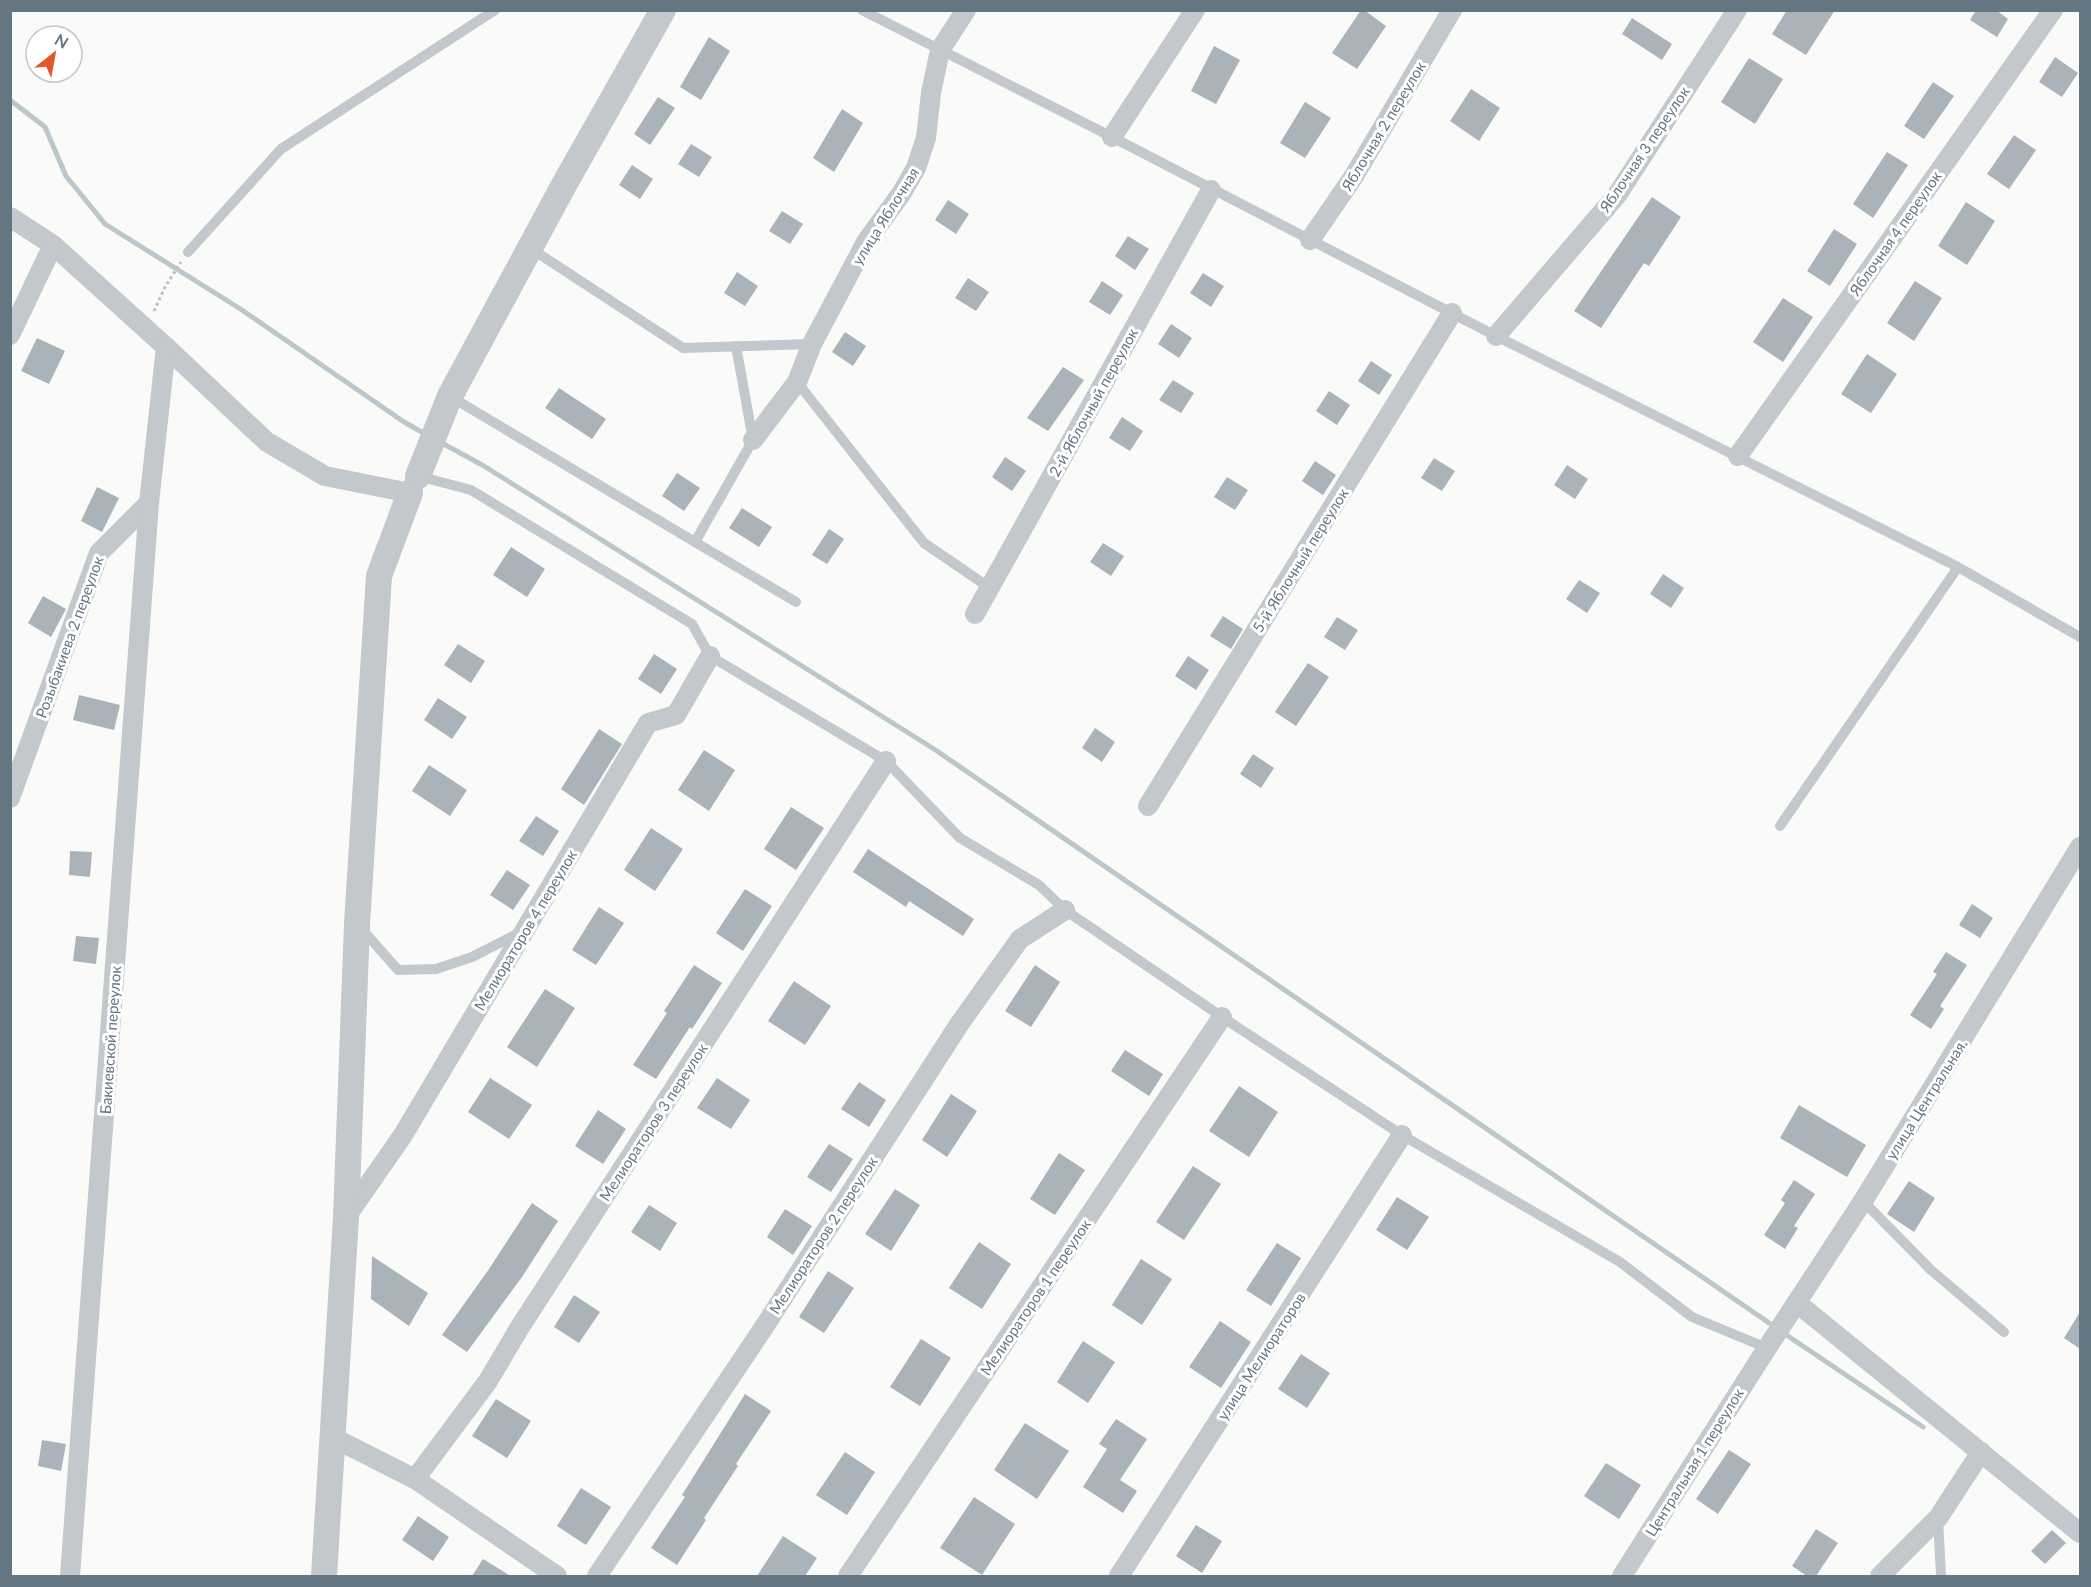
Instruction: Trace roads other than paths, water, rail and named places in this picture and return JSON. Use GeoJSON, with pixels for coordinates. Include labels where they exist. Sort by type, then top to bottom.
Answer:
{"type":"FeatureCollection","features":[{"type":"Feature","properties":{"kind":"street"},"geometry":{"type":"LineString","coordinates":[[324,1576],[346,1217],[357,924],[379,576],[450,396],[663,10]]}},
{"type":"Feature","properties":{"kind":"street","name":"улица Яблочная"},"geometry":{"type":"LineString","coordinates":[[753,440],[797,382],[812,344],[866,242],[901,194],[916,168],[926,138],[931,93],[940,50],[966,10]]}},
{"type":"Feature","properties":{"kind":"street"},"geometry":{"type":"LineString","coordinates":[[1112,137],[1195,10]]}},
{"type":"Feature","properties":{"kind":"street","name":"Яблочная 2 переулок"},"geometry":{"type":"LineString","coordinates":[[1310,240],[1354,176],[1452,10]]}},
{"type":"Feature","properties":{"kind":"street","name":"Яблочная 3 переулок"},"geometry":{"type":"LineString","coordinates":[[1496,336],[1617,195],[1737,10]]}},
{"type":"Feature","properties":{"kind":"street","name":"Яблочная 4 переулок"},"geometry":{"type":"LineString","coordinates":[[1738,456],[2053,10]]}},
{"type":"Feature","properties":{"kind":"street","name":"2-й Яблочный переулок"},"geometry":{"type":"LineString","coordinates":[[975,614],[1211,190]]}},
{"type":"Feature","properties":{"kind":"street"},"geometry":{"type":"LineString","coordinates":[[10,217],[53,245],[267,442],[325,476],[414,484]]}},
{"type":"Feature","properties":{"kind":"street"},"geometry":{"type":"LineString","coordinates":[[10,335],[53,245]]}},
{"type":"Feature","properties":{"kind":"street","name":"5-й Яблочный переулок"},"geometry":{"type":"LineString","coordinates":[[1148,806],[1452,313]]}},
{"type":"Feature","properties":{"kind":"street"},"geometry":{"type":"LineString","coordinates":[[149,502],[166,347]]}},
{"type":"Feature","properties":{"kind":"street","name":"Розыбакиева 2 переулок"},"geometry":{"type":"LineString","coordinates":[[10,798],[99,553],[149,502]]}},
{"type":"Feature","properties":{"kind":"street","name":"Бакиевской переулок"},"geometry":{"type":"LineString","coordinates":[[70,1576],[149,502]]}},
{"type":"Feature","properties":{"kind":"street","name":"Мелиораторов 4 переулок"},"geometry":{"type":"LineString","coordinates":[[346,1217],[403,1135],[648,723],[676,716],[710,656]]}},
{"type":"Feature","properties":{"kind":"street","name":"Мелиораторов 3 переулок"},"geometry":{"type":"LineString","coordinates":[[415,1479],[488,1381],[520,1327],[886,761]]}},
{"type":"Feature","properties":{"kind":"street","name":"улица Центральная."},"geometry":{"type":"LineString","coordinates":[[1767,1348],[1863,1201],[2080,847]]}},
{"type":"Feature","properties":{"kind":"street","name":"Мелиораторов 2 переулок"},"geometry":{"type":"LineString","coordinates":[[597,1576],[766,1324],[960,1023],[1020,939],[1065,910]]}},
{"type":"Feature","properties":{"kind":"street","name":"Мелиораторов 1 переулок"},"geometry":{"type":"LineString","coordinates":[[848,1576],[1222,1017]]}},
{"type":"Feature","properties":{"kind":"street","name":"улица Мелиораторов"},"geometry":{"type":"LineString","coordinates":[[1119,1576],[1402,1135]]}},
{"type":"Feature","properties":{"kind":"street"},"geometry":{"type":"LineString","coordinates":[[1797,1303],[2080,1533]]}},
{"type":"Feature","properties":{"kind":"street","name":"Центральная 1 переулок"},"geometry":{"type":"LineString","coordinates":[[1622,1576],[1767,1348]]}},
{"type":"Feature","properties":{"kind":"street"},"geometry":{"type":"LineString","coordinates":[[332,1437],[415,1479],[557,1576]]}},
{"type":"Feature","properties":{"kind":"street"},"geometry":{"type":"LineString","coordinates":[[1880,1576],[1938,1518],[1981,1452]]}},
{"type":"Feature","properties":{"kind":"lane"},"geometry":{"type":"LineString","coordinates":[[185,256],[281,149],[495,10]]}},
{"type":"Feature","properties":{"kind":"lane"},"geometry":{"type":"LineString","coordinates":[[862,10],[1496,336],[1958,567],[2080,637]]}},
{"type":"Feature","properties":{"kind":"lane"},"geometry":{"type":"LineString","coordinates":[[530,248],[683,348],[812,344]]}},
{"type":"Feature","properties":{"kind":"lane"},"geometry":{"type":"LineString","coordinates":[[695,542],[753,440],[736,346]]}},
{"type":"Feature","properties":{"kind":"lane"},"geometry":{"type":"LineString","coordinates":[[797,382],[924,543],[990,588]]}},
{"type":"Feature","properties":{"kind":"lane"},"geometry":{"type":"LineString","coordinates":[[450,396],[796,602]]}},
{"type":"Feature","properties":{"kind":"lane"},"geometry":{"type":"LineString","coordinates":[[414,484],[471,490],[692,624],[710,656],[886,761],[960,838],[1040,885],[1065,910],[1222,1017],[1402,1135],[1620,1262],[1692,1317],[1767,1348]]}},
{"type":"Feature","properties":{"kind":"lane"},"geometry":{"type":"LineString","coordinates":[[1780,826],[1958,567]]}},
{"type":"Feature","properties":{"kind":"lane"},"geometry":{"type":"LineString","coordinates":[[357,924],[398,970],[436,969],[472,957],[525,931]]}},
{"type":"Feature","properties":{"kind":"lane"},"geometry":{"type":"LineString","coordinates":[[1863,1201],[1931,1270],[2004,1332]]}},
{"type":"Feature","properties":{"kind":"lane"},"geometry":{"type":"LineString","coordinates":[[1938,1518],[1941,1576]]}},
{"type":"Feature","properties":{"kind":"waterway"},"geometry":{"type":"LineString","coordinates":[[10,100],[45,127],[66,176],[105,224],[242,310],[404,422],[427,435]]}},
{"type":"Feature","properties":{"kind":"waterway"},"geometry":{"type":"LineString","coordinates":[[440,442],[484,466],[934,749],[1775,1327]]}},
{"type":"Feature","properties":{"kind":"waterway"},"geometry":{"type":"LineString","coordinates":[[1782,1332],[1923,1427]]}}]}
